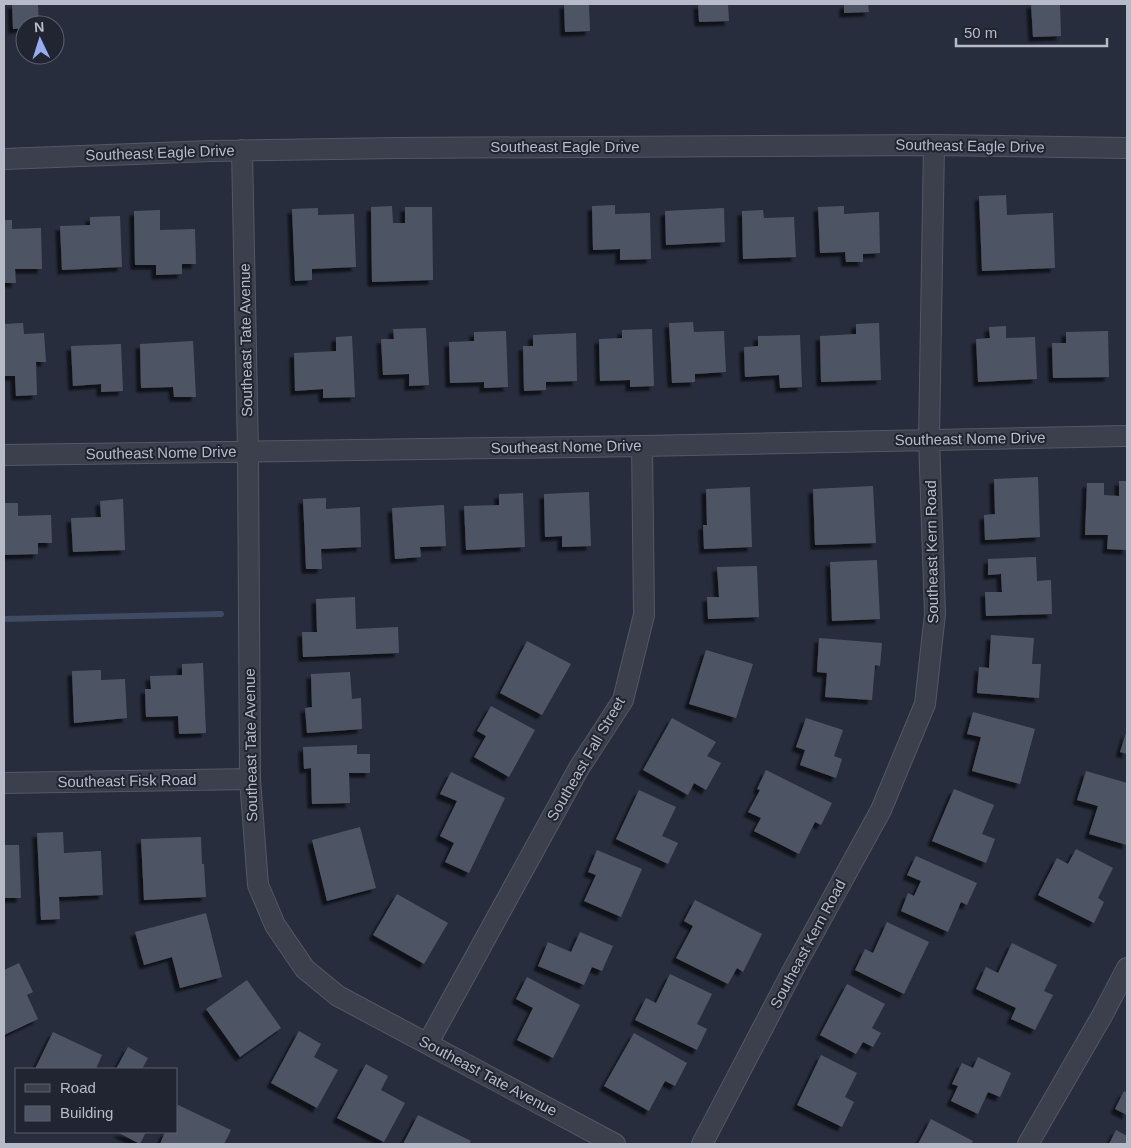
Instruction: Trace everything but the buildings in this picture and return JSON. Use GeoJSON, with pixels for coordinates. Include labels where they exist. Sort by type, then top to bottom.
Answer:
{"type":"FeatureCollection","features":[{"type":"Feature","properties":{"kind":"street","name":"Southeast Eagle Drive"},"geometry":{"type":"LineString","coordinates":[[4,159],[242,150],[934,145],[1127,148]]}},
{"type":"Feature","properties":{"kind":"street","name":"Southeast Kern Road"},"geometry":{"type":"LineString","coordinates":[[702,1144],[792,972],[881,810],[925,704],[935,614],[929,439],[934,145]]}},
{"type":"Feature","properties":{"kind":"street","name":"Southeast Tate Avenue"},"geometry":{"type":"LineString","coordinates":[[242,150],[248,452],[250,779],[258,886],[274,925],[305,969],[338,996],[374,1017],[428,1043],[615,1144]]}},
{"type":"Feature","properties":{"kind":"street","name":"Southeast Nome Drive"},"geometry":{"type":"LineString","coordinates":[[4,456],[1127,436]]}},
{"type":"Feature","properties":{"kind":"street","name":"Southeast Fall Street"},"geometry":{"type":"LineString","coordinates":[[428,1043],[579,768],[623,700],[644,616],[642,446]]}},
{"type":"Feature","properties":{"kind":"street","name":"Southeast Fisk Road"},"geometry":{"type":"LineString","coordinates":[[4,783],[250,779]]}},
{"type":"Feature","properties":{"kind":"street"},"geometry":{"type":"LineString","coordinates":[[1028,1144],[1103,1014],[1127,968]]}},
{"type":"Feature","properties":{"kind":"waterway"},"geometry":{"type":"LineString","coordinates":[[4,619],[221,614]]}}]}
